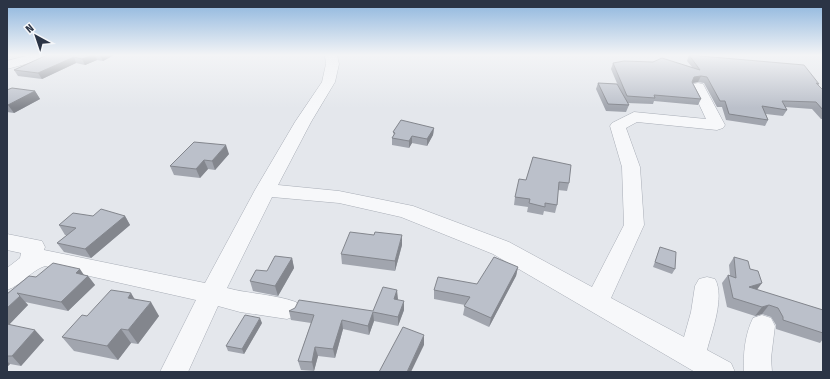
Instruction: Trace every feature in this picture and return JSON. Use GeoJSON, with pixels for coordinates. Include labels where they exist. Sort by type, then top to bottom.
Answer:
{"type":"FeatureCollection","features":[{"type":"Feature","properties":{"kind":"street"},"geometry":{"type":"LineString","coordinates":[[174,372],[211,294],[265,190],[311,108],[331,80],[332,73]]}},
{"type":"Feature","properties":{"kind":"street"},"geometry":{"type":"LineString","coordinates":[[597,302],[634,225],[631,167],[618,126],[634,117],[717,125],[698,87]]}},
{"type":"Feature","properties":{"kind":"street"},"geometry":{"type":"LineString","coordinates":[[265,190],[339,197],[406,211],[502,248],[721,372]]}},
{"type":"Feature","properties":{"kind":"street"},"geometry":{"type":"LineString","coordinates":[[7,242],[34,247],[30,262]]}},
{"type":"Feature","properties":{"kind":"street"},"geometry":{"type":"LineString","coordinates":[[7,281],[30,262],[45,258],[211,294],[240,302],[287,309]]}},
{"type":"Feature","properties":{"kind":"street"},"geometry":{"type":"LineString","coordinates":[[692,355],[704,312],[706,286]]}},
{"type":"Feature","properties":{"kind":"street"},"geometry":{"type":"LineString","coordinates":[[758,372],[757,358],[762,326]]}},
{"type":"Feature","properties":{"kind":"building"},"geometry":{"type":"Polygon","coordinates":[[[617,73],[810,73],[819,84],[816,83],[823,90],[823,110],[816,102],[782,101],[787,110],[762,106],[768,120],[729,114],[725,101],[720,101],[707,77],[701,76],[694,77],[692,82],[701,99],[654,95],[655,98],[627,96],[617,73]]]}},
{"type":"Feature","properties":{"kind":"building"},"geometry":{"type":"Polygon","coordinates":[[[598,83],[617,84],[629,105],[608,104],[598,83]]]}},
{"type":"Feature","properties":{"kind":"building"},"geometry":{"type":"Polygon","coordinates":[[[12,88],[35,91],[8,105],[7,90],[12,88]]]}},
{"type":"Feature","properties":{"kind":"building"},"geometry":{"type":"Polygon","coordinates":[[[401,120],[434,128],[427,139],[412,136],[409,141],[392,138],[395,133],[393,132],[401,120]]]}},
{"type":"Feature","properties":{"kind":"building"},"geometry":{"type":"Polygon","coordinates":[[[194,142],[226,145],[212,161],[204,160],[196,169],[170,166],[194,142]]]}},
{"type":"Feature","properties":{"kind":"building"},"geometry":{"type":"Polygon","coordinates":[[[533,157],[571,165],[569,183],[559,182],[557,205],[545,203],[545,207],[529,203],[530,199],[515,197],[519,179],[526,180],[533,157]]]}},
{"type":"Feature","properties":{"kind":"building"},"geometry":{"type":"Polygon","coordinates":[[[101,209],[125,216],[85,249],[57,243],[76,228],[59,225],[73,213],[93,216],[101,209]]]}},
{"type":"Feature","properties":{"kind":"building"},"geometry":{"type":"Polygon","coordinates":[[[350,232],[374,235],[375,232],[402,235],[395,261],[341,254],[350,232]]]}},
{"type":"Feature","properties":{"kind":"building"},"geometry":{"type":"Polygon","coordinates":[[[660,247],[676,252],[675,269],[655,262],[660,247]]]}},
{"type":"Feature","properties":{"kind":"building"},"geometry":{"type":"Polygon","coordinates":[[[275,256],[292,258],[275,286],[250,281],[256,270],[267,271],[275,256]]]}},
{"type":"Feature","properties":{"kind":"building"},"geometry":{"type":"Polygon","coordinates":[[[494,257],[518,267],[491,318],[464,306],[470,297],[434,290],[438,277],[477,284],[494,257]]]}},
{"type":"Feature","properties":{"kind":"building"},"geometry":{"type":"Polygon","coordinates":[[[734,257],[748,261],[750,269],[758,271],[762,283],[749,287],[823,310],[823,333],[783,320],[778,308],[769,305],[762,307],[733,298],[728,275],[736,278],[734,257]]]}},
{"type":"Feature","properties":{"kind":"building"},"geometry":{"type":"Polygon","coordinates":[[[53,263],[80,269],[76,273],[88,276],[61,302],[17,293],[20,296],[7,308],[7,294],[29,276],[36,277],[53,263]]]}},
{"type":"Feature","properties":{"kind":"building"},"geometry":{"type":"Polygon","coordinates":[[[383,287],[397,290],[394,299],[404,301],[398,317],[373,312],[368,326],[342,320],[333,349],[315,347],[312,362],[298,361],[314,315],[289,311],[295,308],[299,300],[373,311],[383,287]]]}},
{"type":"Feature","properties":{"kind":"building"},"geometry":{"type":"Polygon","coordinates":[[[111,290],[131,293],[128,298],[151,302],[128,330],[121,329],[107,346],[62,337],[82,315],[87,316],[111,290]]]}},
{"type":"Feature","properties":{"kind":"building"},"geometry":{"type":"Polygon","coordinates":[[[245,315],[260,318],[242,349],[226,346],[245,315]]]}},
{"type":"Feature","properties":{"kind":"building"},"geometry":{"type":"Polygon","coordinates":[[[7,324],[35,330],[12,356],[7,356],[7,324]]]}},
{"type":"Feature","properties":{"kind":"building"},"geometry":{"type":"Polygon","coordinates":[[[403,327],[424,335],[407,372],[379,372],[403,327]]]}}]}
